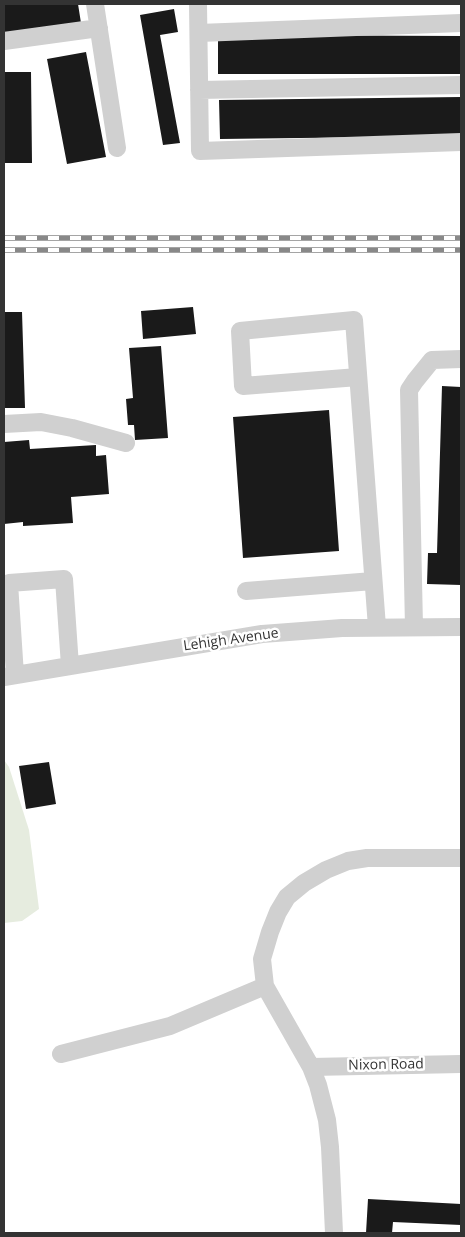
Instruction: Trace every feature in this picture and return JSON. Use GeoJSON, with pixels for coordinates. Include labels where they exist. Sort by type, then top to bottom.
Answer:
{"type":"FeatureCollection","features":[{"type":"Feature","properties":{"kind":"street"},"geometry":{"type":"LineString","coordinates":[[96,4],[116,148]]}},
{"type":"Feature","properties":{"kind":"street"},"geometry":{"type":"LineString","coordinates":[[198,4],[200,152],[461,142]]}},
{"type":"Feature","properties":{"kind":"street"},"geometry":{"type":"LineString","coordinates":[[198,33],[461,22]]}},
{"type":"Feature","properties":{"kind":"street"},"geometry":{"type":"LineString","coordinates":[[4,41],[99,28]]}},
{"type":"Feature","properties":{"kind":"street"},"geometry":{"type":"LineString","coordinates":[[200,90],[461,85]]}},
{"type":"Feature","properties":{"kind":"street"},"geometry":{"type":"LineString","coordinates":[[358,377],[243,386],[240,330],[354,320],[377,627]]}},
{"type":"Feature","properties":{"kind":"street"},"geometry":{"type":"LineString","coordinates":[[414,627],[409,390],[432,360],[461,359]]}},
{"type":"Feature","properties":{"kind":"street"},"geometry":{"type":"LineString","coordinates":[[4,424],[40,422],[72,428],[126,443]]}},
{"type":"Feature","properties":{"kind":"street"},"geometry":{"type":"LineString","coordinates":[[9,676],[9,583],[64,579],[70,666]]}},
{"type":"Feature","properties":{"kind":"street"},"geometry":{"type":"LineString","coordinates":[[246,591],[373,580]]}},
{"type":"Feature","properties":{"kind":"street","name":"Lehigh Avenue"},"geometry":{"type":"LineString","coordinates":[[9,676],[262,634],[342,628],[461,627]]}},
{"type":"Feature","properties":{"kind":"street"},"geometry":{"type":"LineString","coordinates":[[334,1233],[330,1147],[327,1120],[318,1085],[311,1067],[265,986],[262,959],[278,912],[287,897],[304,883],[326,870],[348,861],[367,858],[461,858]]}},
{"type":"Feature","properties":{"kind":"street"},"geometry":{"type":"LineString","coordinates":[[61,1054],[170,1026],[265,986]]}},
{"type":"Feature","properties":{"kind":"street","name":"Nixon Road"},"geometry":{"type":"LineString","coordinates":[[311,1067],[461,1064]]}},
{"type":"Feature","properties":{"kind":"shaded area"},"geometry":{"type":"Polygon","coordinates":[[[4,760],[9,767],[29,830],[39,909],[22,921],[4,923],[4,760]]]}},
{"type":"Feature","properties":{"kind":"building"},"geometry":{"type":"Polygon","coordinates":[[[4,4],[78,4],[81,23],[4,34],[4,4]]]}},
{"type":"Feature","properties":{"kind":"building"},"geometry":{"type":"Polygon","coordinates":[[[174,9],[178,32],[160,35],[180,143],[163,145],[140,15],[174,9]]]}},
{"type":"Feature","properties":{"kind":"building"},"geometry":{"type":"Polygon","coordinates":[[[218,35],[461,36],[461,74],[218,74],[218,35]]]}},
{"type":"Feature","properties":{"kind":"building"},"geometry":{"type":"Polygon","coordinates":[[[86,52],[106,157],[67,164],[47,59],[86,52]]]}},
{"type":"Feature","properties":{"kind":"building"},"geometry":{"type":"Polygon","coordinates":[[[4,72],[31,72],[32,163],[4,163],[4,72]]]}},
{"type":"Feature","properties":{"kind":"building"},"geometry":{"type":"Polygon","coordinates":[[[461,97],[461,136],[220,139],[219,100],[461,97]]]}},
{"type":"Feature","properties":{"kind":"building"},"geometry":{"type":"Polygon","coordinates":[[[193,307],[196,334],[143,339],[141,311],[193,307]]]}},
{"type":"Feature","properties":{"kind":"building"},"geometry":{"type":"Polygon","coordinates":[[[4,312],[22,312],[25,408],[4,408],[4,312]]]}},
{"type":"Feature","properties":{"kind":"building"},"geometry":{"type":"Polygon","coordinates":[[[161,346],[168,438],[135,440],[134,425],[128,425],[126,399],[133,398],[129,348],[161,346]]]}},
{"type":"Feature","properties":{"kind":"building"},"geometry":{"type":"Polygon","coordinates":[[[442,386],[461,387],[461,585],[427,584],[428,553],[437,553],[442,386]]]}},
{"type":"Feature","properties":{"kind":"building"},"geometry":{"type":"Polygon","coordinates":[[[329,410],[339,551],[243,558],[233,417],[329,410]]]}},
{"type":"Feature","properties":{"kind":"building"},"geometry":{"type":"Polygon","coordinates":[[[29,440],[30,449],[96,445],[96,456],[106,455],[109,494],[71,497],[73,523],[23,526],[23,522],[4,524],[4,442],[29,440]]]}},
{"type":"Feature","properties":{"kind":"building"},"geometry":{"type":"Polygon","coordinates":[[[49,762],[56,804],[26,809],[19,766],[49,762]]]}},
{"type":"Feature","properties":{"kind":"building"},"geometry":{"type":"Polygon","coordinates":[[[368,1199],[461,1204],[461,1225],[393,1222],[392,1233],[366,1233],[368,1199]]]}},
{"type":"Feature","properties":{"kind":"railway"},"geometry":{"type":"LineString","coordinates":[[4,238],[461,238]]}},
{"type":"Feature","properties":{"kind":"railway"},"geometry":{"type":"LineString","coordinates":[[4,250],[461,250]]}}]}
